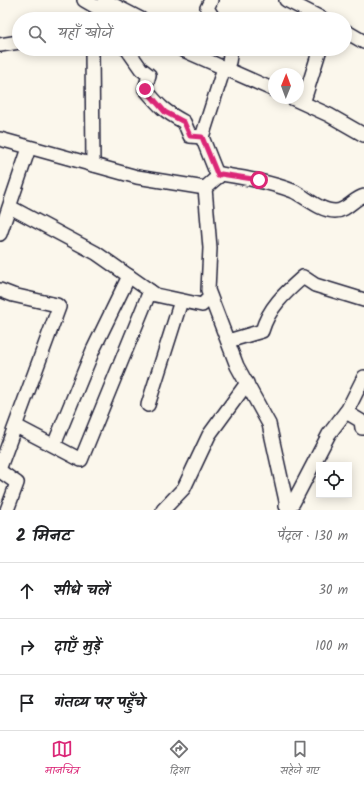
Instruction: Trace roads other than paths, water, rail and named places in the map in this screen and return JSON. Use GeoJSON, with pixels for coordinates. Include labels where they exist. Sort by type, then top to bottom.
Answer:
{"type":"FeatureCollection","features":[{"type":"Feature","properties":{"kind":"street"},"geometry":{"type":"LineString","coordinates":[[210,12],[207,8],[211,0]]}},
{"type":"Feature","properties":{"kind":"street"},"geometry":{"type":"LineString","coordinates":[[286,0],[310,12]]}},
{"type":"Feature","properties":{"kind":"street"},"geometry":{"type":"LineString","coordinates":[[94,6],[105,12]]}},
{"type":"Feature","properties":{"kind":"street"},"geometry":{"type":"LineString","coordinates":[[94,6],[116,12]]}},
{"type":"Feature","properties":{"kind":"street"},"geometry":{"type":"LineString","coordinates":[[352,35],[364,42]]}},
{"type":"Feature","properties":{"kind":"street"},"geometry":{"type":"LineString","coordinates":[[0,46],[12,43]]}},
{"type":"Feature","properties":{"kind":"street"},"geometry":{"type":"LineString","coordinates":[[92,56],[93,165]]}},
{"type":"Feature","properties":{"kind":"street"},"geometry":{"type":"LineString","coordinates":[[132,56],[141,69],[149,75],[145,89],[165,112],[184,122],[190,136],[202,137]]}},
{"type":"Feature","properties":{"kind":"street"},"geometry":{"type":"LineString","coordinates":[[211,56],[228,60],[268,86]]}},
{"type":"Feature","properties":{"kind":"street"},"geometry":{"type":"LineString","coordinates":[[219,56],[268,80]]}},
{"type":"Feature","properties":{"kind":"street"},"geometry":{"type":"LineString","coordinates":[[304,90],[317,56]]}},
{"type":"Feature","properties":{"kind":"street"},"geometry":{"type":"LineString","coordinates":[[218,176],[202,137],[228,60]]}},
{"type":"Feature","properties":{"kind":"street"},"geometry":{"type":"LineString","coordinates":[[304,96],[349,116],[364,127]]}},
{"type":"Feature","properties":{"kind":"street"},"geometry":{"type":"LineString","coordinates":[[304,104],[329,115],[364,135]]}},
{"type":"Feature","properties":{"kind":"street"},"geometry":{"type":"LineString","coordinates":[[0,139],[137,177],[205,188]]}},
{"type":"Feature","properties":{"kind":"street"},"geometry":{"type":"LineString","coordinates":[[0,234],[7,201],[29,148]]}},
{"type":"Feature","properties":{"kind":"street"},"geometry":{"type":"LineString","coordinates":[[205,188],[221,174],[259,180],[293,192],[320,206],[335,211],[348,207],[364,196]]}},
{"type":"Feature","properties":{"kind":"street"},"geometry":{"type":"LineString","coordinates":[[205,188],[210,248],[208,290],[237,366],[269,424],[287,508]]}},
{"type":"Feature","properties":{"kind":"street"},"geometry":{"type":"LineString","coordinates":[[7,201],[96,253],[156,296],[202,305],[210,297]]}},
{"type":"Feature","properties":{"kind":"street"},"geometry":{"type":"LineString","coordinates":[[54,445],[93,350],[129,276]]}},
{"type":"Feature","properties":{"kind":"street"},"geometry":{"type":"LineString","coordinates":[[228,341],[262,331],[265,322],[277,300],[303,277],[315,285],[364,300]]}},
{"type":"Feature","properties":{"kind":"street"},"geometry":{"type":"LineString","coordinates":[[0,290],[13,295],[57,305],[59,307],[0,467]]}},
{"type":"Feature","properties":{"kind":"street"},"geometry":{"type":"LineString","coordinates":[[16,426],[81,460],[150,291]]}},
{"type":"Feature","properties":{"kind":"street"},"geometry":{"type":"LineString","coordinates":[[148,405],[181,301]]}},
{"type":"Feature","properties":{"kind":"street"},"geometry":{"type":"LineString","coordinates":[[287,508],[292,503],[329,434],[346,412],[364,377]]}},
{"type":"Feature","properties":{"kind":"street"},"geometry":{"type":"LineString","coordinates":[[163,510],[184,488],[209,435],[247,383]]}},
{"type":"Feature","properties":{"kind":"street"},"geometry":{"type":"LineString","coordinates":[[346,412],[363,423]]}},
{"type":"Feature","properties":{"kind":"street"},"geometry":{"type":"LineString","coordinates":[[0,472],[16,483],[7,510]]}}]}
